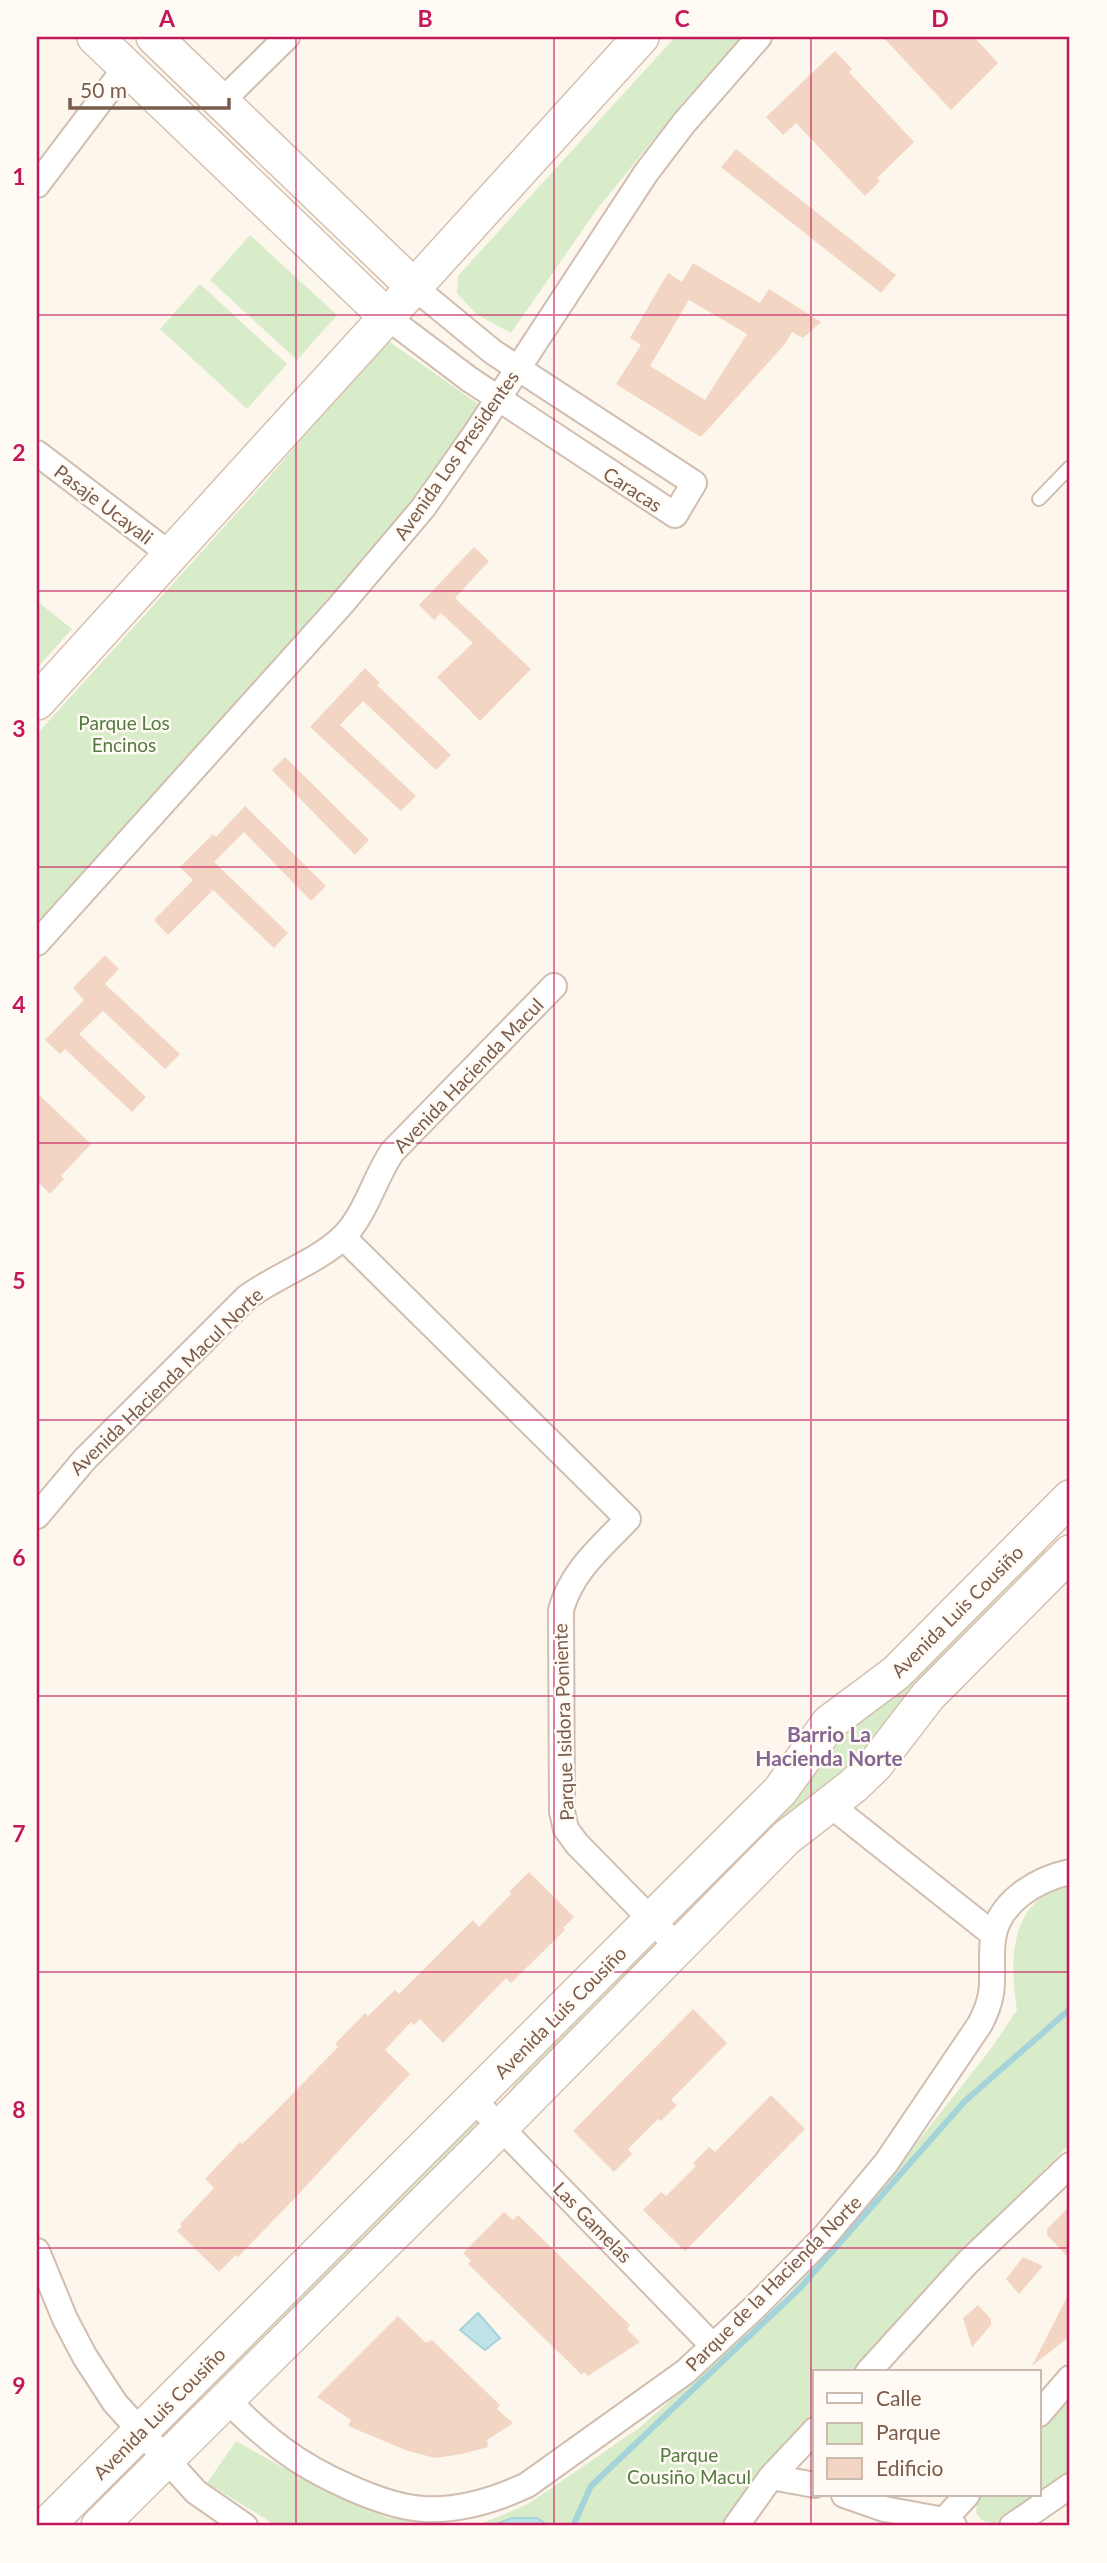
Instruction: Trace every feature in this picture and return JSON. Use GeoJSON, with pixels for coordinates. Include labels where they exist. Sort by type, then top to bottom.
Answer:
{"type":"FeatureCollection","features":[{"type":"Feature","properties":{"kind":"street","name":"Caracas"},"geometry":{"type":"LineString","coordinates":[[95,37],[387,317],[440,359],[498,399],[675,515],[694,483],[469,334],[414,288],[155,37]]}},
{"type":"Feature","properties":{"kind":"street"},"geometry":{"type":"LineString","coordinates":[[222,101],[287,37]]}},
{"type":"Feature","properties":{"kind":"street"},"geometry":{"type":"LineString","coordinates":[[37,702],[641,37]]}},
{"type":"Feature","properties":{"kind":"street","name":"Avenida Los Presidentes"},"geometry":{"type":"LineString","coordinates":[[37,943],[396,542],[449,473],[659,155],[759,37]]}},
{"type":"Feature","properties":{"kind":"street"},"geometry":{"type":"LineString","coordinates":[[37,184],[126,67]]}},
{"type":"Feature","properties":{"kind":"street","name":"Pasaje Ucayali"},"geometry":{"type":"LineString","coordinates":[[37,453],[171,555]]}},
{"type":"Feature","properties":{"kind":"street","name":"Avenida Hacienda Macul"},"geometry":{"type":"LineString","coordinates":[[343,1237],[359,1214],[392,1153],[554,986]]}},
{"type":"Feature","properties":{"kind":"street","name":"Avenida Hacienda Macul Norte"},"geometry":{"type":"LineString","coordinates":[[37,1516],[85,1459],[246,1298],[320,1254],[343,1237]]}},
{"type":"Feature","properties":{"kind":"street","name":"Parque Isidora Poniente"},"geometry":{"type":"LineString","coordinates":[[343,1237],[628,1519],[575,1575],[561,1610],[562,1812],[566,1829],[577,1844],[677,1947]]}},
{"type":"Feature","properties":{"kind":"street","name":"Avenida Luis Cousiño"},"geometry":{"type":"LineString","coordinates":[[63,2521],[140,2432],[780,1791],[818,1735],[896,1673],[1070,1498]]}},
{"type":"Feature","properties":{"kind":"street"},"geometry":{"type":"LineString","coordinates":[[1042,1526],[1070,1553]]}},
{"type":"Feature","properties":{"kind":"street","name":"Avenida Luis Cousiño"},"geometry":{"type":"LineString","coordinates":[[100,2526],[501,2127],[786,1838],[853,1786],[874,1765],[920,1706],[950,1673],[1070,1553]]}},
{"type":"Feature","properties":{"kind":"street"},"geometry":{"type":"LineString","coordinates":[[829,1804],[994,1935]]}},
{"type":"Feature","properties":{"kind":"street","name":"Parque de la Hacienda Norte"},"geometry":{"type":"LineString","coordinates":[[226,2399],[284,2451],[314,2469],[369,2495],[398,2505],[444,2509],[487,2501],[527,2485],[685,2372],[825,2236],[886,2163],[980,2024],[989,2006],[993,1983],[994,1935],[1007,1908],[1037,1883],[1070,1871]]}},
{"type":"Feature","properties":{"kind":"street","name":"Las Gamelas"},"geometry":{"type":"LineString","coordinates":[[473,2099],[713,2346]]}},
{"type":"Feature","properties":{"kind":"street"},"geometry":{"type":"LineString","coordinates":[[869,2370],[967,2263],[1070,2165]]}},
{"type":"Feature","properties":{"kind":"street"},"geometry":{"type":"LineString","coordinates":[[37,2251],[55,2298],[85,2357],[115,2403],[196,2492],[245,2526]]}},
{"type":"Feature","properties":{"kind":"street"},"geometry":{"type":"LineString","coordinates":[[1040,2413],[1070,2378]]}},
{"type":"Feature","properties":{"kind":"street"},"geometry":{"type":"LineString","coordinates":[[736,2526],[771,2477],[813,2432]]}},
{"type":"Feature","properties":{"kind":"street"},"geometry":{"type":"LineString","coordinates":[[771,2477],[813,2485]]}},
{"type":"Feature","properties":{"kind":"street"},"geometry":{"type":"LineString","coordinates":[[1012,2526],[1070,2486]]}},
{"type":"Feature","properties":{"kind":"street"},"geometry":{"type":"LineString","coordinates":[[847,2496],[884,2509],[949,2523],[966,2496]]}},
{"type":"Feature","properties":{"kind":"lane"},"geometry":{"type":"LineString","coordinates":[[1039,499],[1070,467]]}},
{"type":"Feature","properties":{"kind":"green space"},"geometry":{"type":"Polygon","coordinates":[[[675,37],[743,37],[686,99],[595,212],[511,333],[476,314],[457,293],[458,276],[675,37]]]}},
{"type":"Feature","properties":{"kind":"green space"},"geometry":{"type":"Polygon","coordinates":[[[250,235],[337,315],[297,360],[210,280],[250,235]]]}},
{"type":"Feature","properties":{"kind":"green space"},"geometry":{"type":"Polygon","coordinates":[[[200,284],[287,364],[247,409],[160,329],[200,284]]]}},
{"type":"Feature","properties":{"kind":"green space","name":"Parque Los Encinos"},"geometry":{"type":"Polygon","coordinates":[[[387,340],[484,408],[393,529],[37,926],[37,734],[263,484],[387,340]]]}},
{"type":"Feature","properties":{"kind":"green space"},"geometry":{"type":"Polygon","coordinates":[[[37,601],[72,629],[37,668],[37,601]]]}},
{"type":"Feature","properties":{"kind":"green space"},"geometry":{"type":"Polygon","coordinates":[[[1044,1548],[1046,1561],[854,1769],[697,1905],[672,1920],[815,1759],[1044,1548]]]}},
{"type":"Feature","properties":{"kind":"green space","name":"Parque Cousiño Macul"},"geometry":{"type":"Polygon","coordinates":[[[1070,1885],[1070,2144],[967,2247],[854,2370],[813,2370],[813,2414],[757,2475],[721,2526],[476,2526],[528,2504],[639,2428],[784,2300],[894,2172],[990,2050],[1017,2010],[1013,1971],[1018,1934],[1024,1917],[1035,1903],[1050,1892],[1070,1885]]]}},
{"type":"Feature","properties":{"kind":"green space"},"geometry":{"type":"Polygon","coordinates":[[[650,1942],[655,1948],[507,2100],[518,2074],[650,1942]]]}},
{"type":"Feature","properties":{"kind":"green space"},"geometry":{"type":"Polygon","coordinates":[[[473,2120],[478,2125],[173,2439],[163,2436],[160,2427],[473,2120]]]}},
{"type":"Feature","properties":{"kind":"green space"},"geometry":{"type":"Polygon","coordinates":[[[1070,2394],[1070,2473],[1040,2494],[1040,2429],[1070,2394]]]}},
{"type":"Feature","properties":{"kind":"green space"},"geometry":{"type":"Polygon","coordinates":[[[236,2441],[323,2490],[388,2518],[473,2526],[277,2526],[207,2483],[236,2441]]]}},
{"type":"Feature","properties":{"kind":"green space"},"geometry":{"type":"Polygon","coordinates":[[[1037,2496],[1015,2513],[989,2523],[982,2520],[976,2512],[978,2498],[1037,2496]]]}},
{"type":"Feature","properties":{"kind":"water"},"geometry":{"type":"Polygon","coordinates":[[[478,2313],[500,2338],[485,2350],[460,2330],[478,2313]]]}},
{"type":"Feature","properties":{"kind":"water"},"geometry":{"type":"Polygon","coordinates":[[[512,2518],[537,2518],[549,2526],[491,2526],[512,2518]]]}},
{"type":"Feature","properties":{"kind":"building"},"geometry":{"type":"Polygon","coordinates":[[[883,37],[974,37],[998,63],[951,110],[883,37]]]}},
{"type":"Feature","properties":{"kind":"building"},"geometry":{"type":"Polygon","coordinates":[[[835,51],[852,69],[849,72],[914,142],[877,178],[880,181],[865,196],[796,123],[783,135],[766,117],[835,51]]]}},
{"type":"Feature","properties":{"kind":"building"},"geometry":{"type":"Polygon","coordinates":[[[736,149],[896,275],[881,293],[721,167],[736,149]]]}},
{"type":"Feature","properties":{"kind":"building"},"geometry":{"type":"Polygon","coordinates":[[[693,263],[760,303],[769,289],[821,322],[803,338],[792,332],[785,344],[701,437],[616,384],[641,345],[630,338],[668,273],[682,282],[693,263]],[[689,300],[650,366],[705,400],[747,334],[689,300]]]}},
{"type":"Feature","properties":{"kind":"building"},"geometry":{"type":"Polygon","coordinates":[[[474,547],[489,561],[455,598],[531,669],[480,721],[437,677],[473,643],[441,613],[434,620],[419,605],[474,547]]]}},
{"type":"Feature","properties":{"kind":"building"},"geometry":{"type":"Polygon","coordinates":[[[365,668],[380,683],[377,685],[451,755],[436,770],[363,701],[340,725],[416,796],[401,811],[310,727],[365,668]]]}},
{"type":"Feature","properties":{"kind":"building"},"geometry":{"type":"Polygon","coordinates":[[[285,757],[369,840],[355,855],[272,770],[285,757]]]}},
{"type":"Feature","properties":{"kind":"building"},"geometry":{"type":"Polygon","coordinates":[[[245,806],[326,886],[311,901],[244,832],[214,862],[288,933],[274,948],[213,890],[168,935],[154,920],[193,880],[180,867],[213,834],[216,837],[245,806]]]}},
{"type":"Feature","properties":{"kind":"building"},"geometry":{"type":"Polygon","coordinates":[[[105,955],[119,969],[105,984],[180,1054],[165,1069],[103,1011],[79,1034],[146,1097],[132,1112],[65,1049],[60,1054],[45,1040],[84,1000],[73,988],[105,955]]]}},
{"type":"Feature","properties":{"kind":"building"},"geometry":{"type":"Polygon","coordinates":[[[37,1093],[91,1144],[61,1176],[64,1179],[50,1194],[37,1181],[37,1093]]]}},
{"type":"Feature","properties":{"kind":"building"},"geometry":{"type":"Polygon","coordinates":[[[529,1872],[574,1917],[563,1928],[565,1930],[511,1983],[506,1978],[443,2043],[420,2019],[414,2025],[411,2022],[385,2050],[410,2074],[294,2199],[238,2257],[236,2255],[219,2272],[177,2231],[182,2226],[180,2224],[214,2188],[205,2179],[338,2047],[335,2044],[365,2013],[368,2016],[395,1990],[399,1994],[473,1920],[479,1927],[529,1872]]]}},
{"type":"Feature","properties":{"kind":"building"},"geometry":{"type":"Polygon","coordinates":[[[693,2009],[727,2043],[671,2100],[677,2105],[661,2121],[658,2119],[628,2149],[632,2154],[614,2172],[573,2131],[693,2009]]]}},
{"type":"Feature","properties":{"kind":"building"},"geometry":{"type":"Polygon","coordinates":[[[771,2095],[805,2129],[685,2251],[643,2210],[661,2192],[666,2196],[696,2166],[693,2163],[709,2147],[715,2152],[771,2095]]]}},
{"type":"Feature","properties":{"kind":"building"},"geometry":{"type":"Polygon","coordinates":[[[1070,2206],[1070,2259],[1047,2235],[1047,2229],[1070,2206]]]}},
{"type":"Feature","properties":{"kind":"building"},"geometry":{"type":"Polygon","coordinates":[[[504,2212],[513,2220],[518,2215],[630,2325],[627,2329],[640,2342],[588,2376],[584,2372],[582,2375],[468,2264],[471,2261],[463,2253],[504,2212]]]}},
{"type":"Feature","properties":{"kind":"building"},"geometry":{"type":"Polygon","coordinates":[[[1023,2257],[1043,2266],[1019,2294],[1006,2279],[1023,2257]]]}},
{"type":"Feature","properties":{"kind":"building"},"geometry":{"type":"Polygon","coordinates":[[[1070,2291],[1070,2336],[1032,2366],[1070,2291]]]}},
{"type":"Feature","properties":{"kind":"building"},"geometry":{"type":"Polygon","coordinates":[[[978,2305],[991,2319],[991,2325],[972,2347],[963,2318],[978,2305]]]}},
{"type":"Feature","properties":{"kind":"building"},"geometry":{"type":"Polygon","coordinates":[[[398,2316],[426,2343],[432,2340],[500,2405],[497,2409],[513,2423],[487,2440],[488,2447],[435,2458],[408,2451],[348,2426],[351,2420],[317,2397],[398,2316]]]}},
{"type":"Feature","properties":{"kind":"waterway"},"geometry":{"type":"LineString","coordinates":[[573,2526],[591,2486],[800,2288],[965,2101],[1070,2009]]}},
{"type":"Feature","properties":{"kind":"district","name":"Barrio La Hacienda Norte"},"geometry":{"type":"Point","coordinates":[829,1745]}}]}
